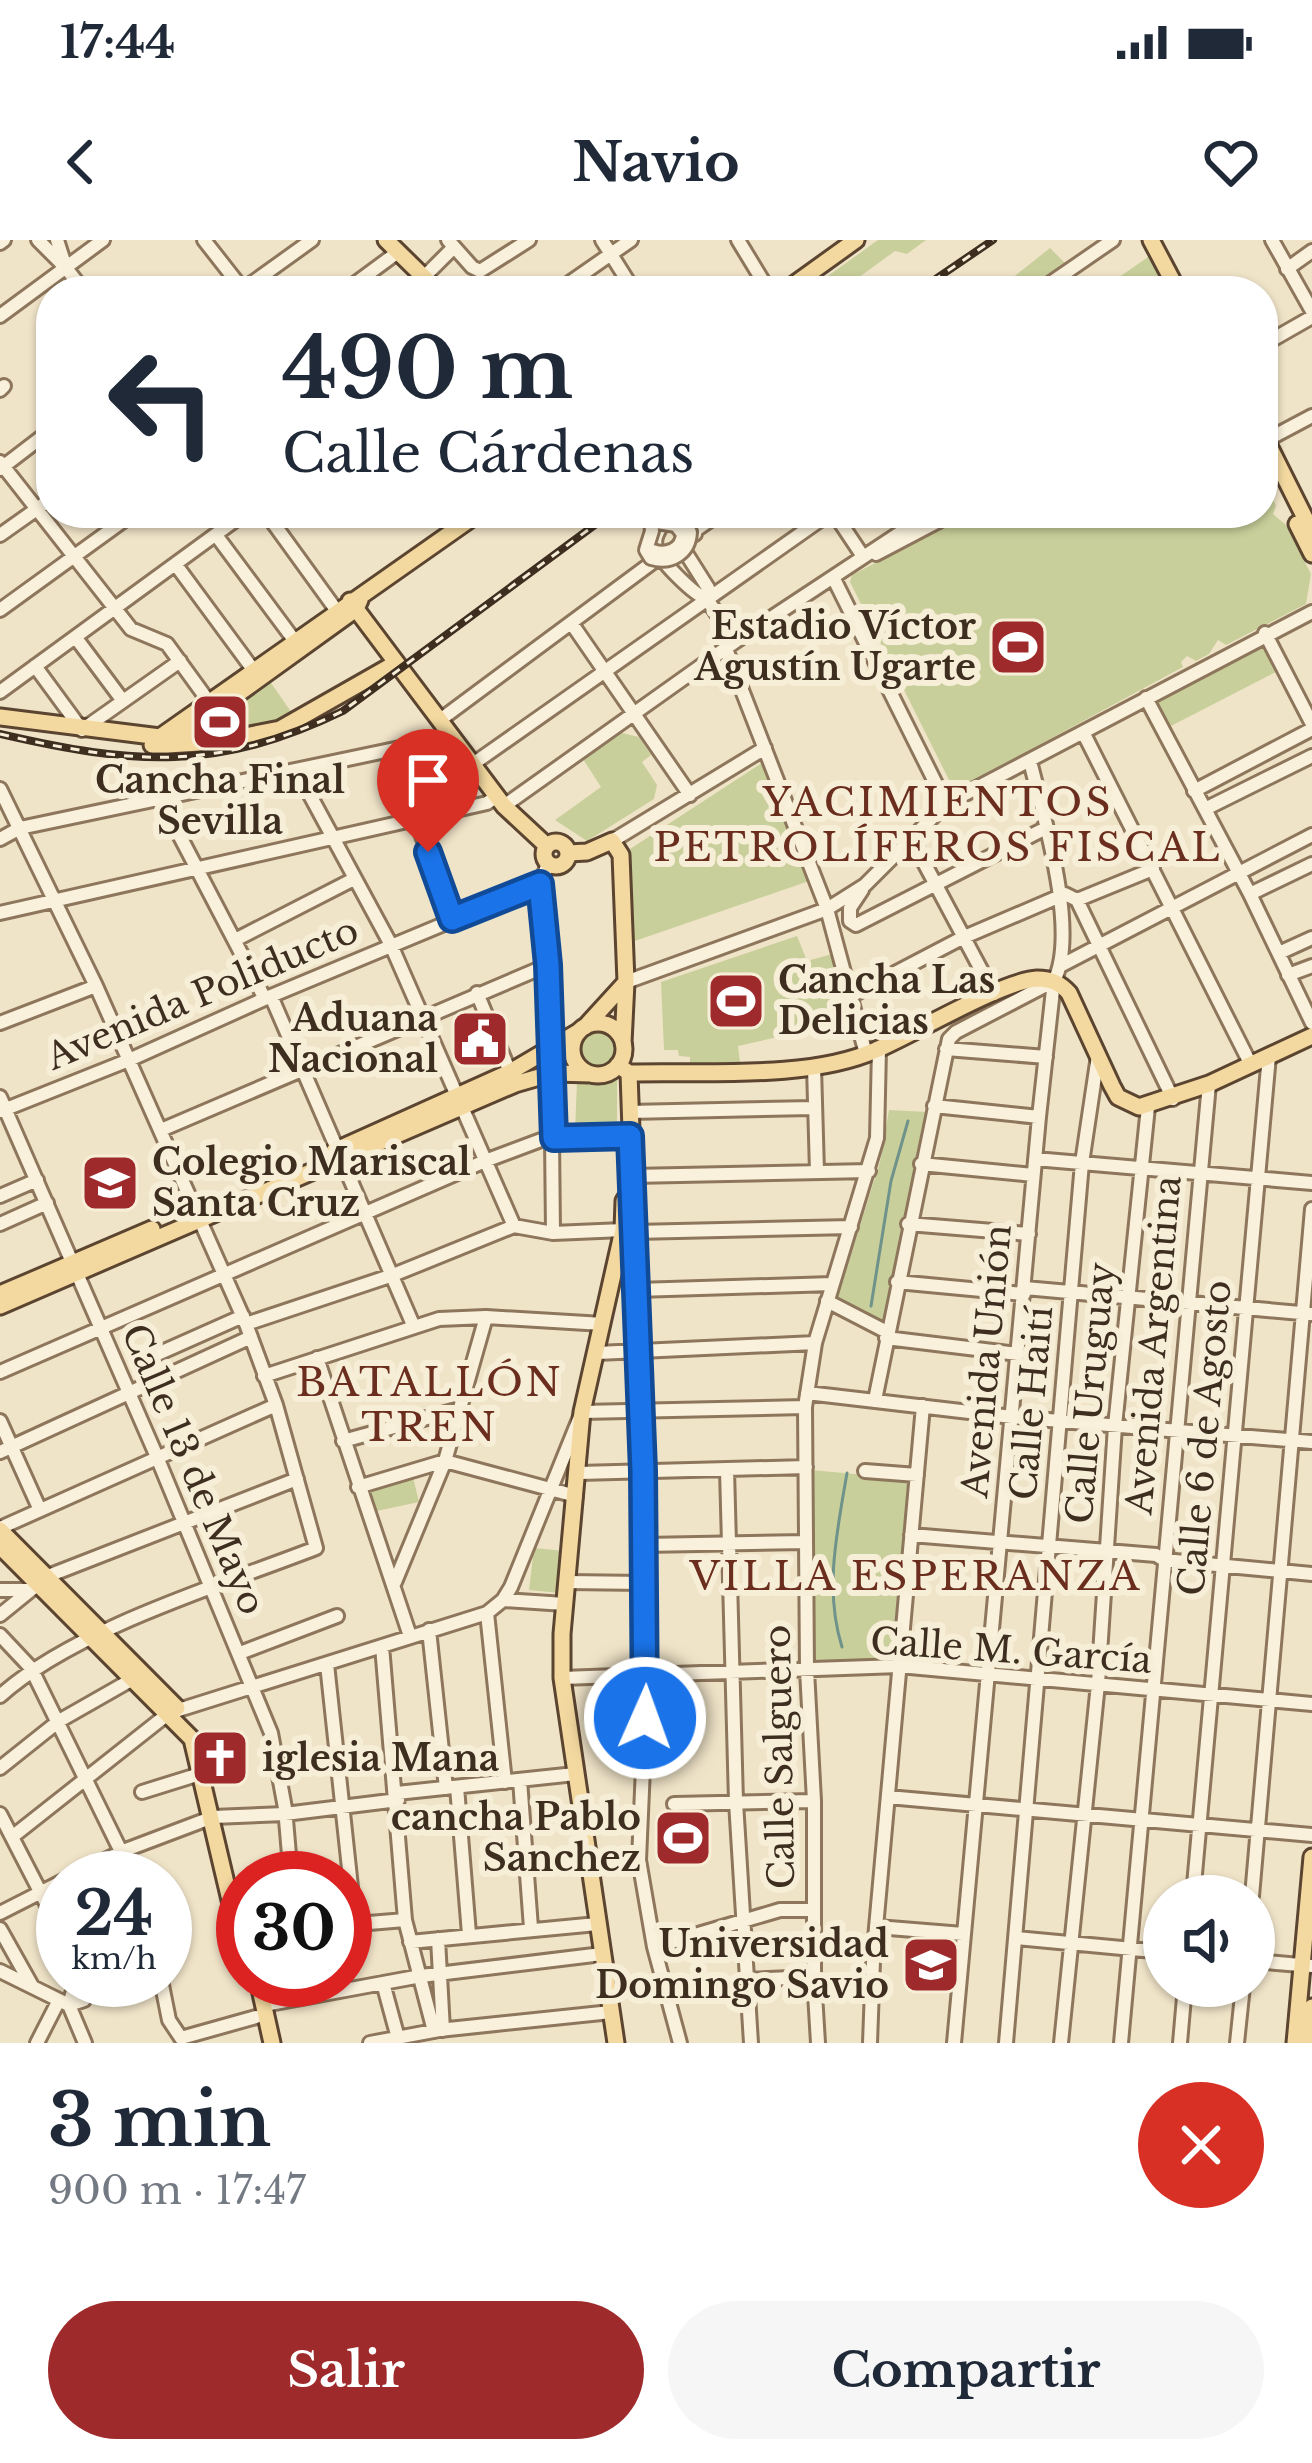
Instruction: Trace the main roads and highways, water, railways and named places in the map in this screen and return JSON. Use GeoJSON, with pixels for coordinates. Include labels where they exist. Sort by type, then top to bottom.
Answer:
{"type":"FeatureCollection","features":[{"type":"Feature","properties":{"kind":"main road"},"geometry":{"type":"LineString","coordinates":[[1151,240],[1170,276]]}},
{"type":"Feature","properties":{"kind":"main road"},"geometry":{"type":"LineString","coordinates":[[1162,240],[1181,276]]}},
{"type":"Feature","properties":{"kind":"main road"},"geometry":{"type":"LineString","coordinates":[[804,276],[848,242]]}},
{"type":"Feature","properties":{"kind":"main road"},"geometry":{"type":"LineString","coordinates":[[392,246],[423,276]]}},
{"type":"Feature","properties":{"kind":"main road"},"geometry":{"type":"LineString","coordinates":[[1278,470],[1307,524],[1312,554]]}},
{"type":"Feature","properties":{"kind":"main road"},"geometry":{"type":"LineString","coordinates":[[167,745],[212,706],[457,528]]}},
{"type":"Feature","properties":{"kind":"main road"},"geometry":{"type":"LineString","coordinates":[[349,607],[548,855],[558,842],[568,853],[587,852],[612,841],[621,855],[626,982],[622,1042],[633,1182],[624,1201],[629,1231],[582,1412],[562,1678],[616,2043]]}},
{"type":"Feature","properties":{"kind":"main road"},"geometry":{"type":"LineString","coordinates":[[0,721],[135,745],[231,740],[280,729],[396,663]]}},
{"type":"Feature","properties":{"kind":"main road"},"geometry":{"type":"LineString","coordinates":[[0,721],[160,737],[212,706]]}},
{"type":"Feature","properties":{"kind":"main road"},"geometry":{"type":"LineString","coordinates":[[513,1078],[553,1073],[603,1075],[623,1069],[814,1067],[872,1052],[994,994],[1058,973],[1118,1097],[1128,1104],[1148,1107],[1173,1099],[1312,1036]]}},
{"type":"Feature","properties":{"kind":"main road"},"geometry":{"type":"LineString","coordinates":[[0,1294],[197,1216],[513,1078],[582,1029],[626,982]]}},
{"type":"Feature","properties":{"kind":"main road"},"geometry":{"type":"LineString","coordinates":[[582,1029],[608,1026],[622,1042]]}},
{"type":"Feature","properties":{"kind":"main road"},"geometry":{"type":"LineString","coordinates":[[582,1029],[573,1057],[591,1074]]}},
{"type":"Feature","properties":{"kind":"main road"},"geometry":{"type":"LineString","coordinates":[[0,1306],[74,1267]]}},
{"type":"Feature","properties":{"kind":"main road"},"geometry":{"type":"LineString","coordinates":[[0,1529],[38,1583]]}},
{"type":"Feature","properties":{"kind":"main road"},"geometry":{"type":"LineString","coordinates":[[0,1546],[200,1733],[217,1818]]}},
{"type":"Feature","properties":{"kind":"main road"},"geometry":{"type":"LineString","coordinates":[[174,1712],[192,1739],[225,1851]]}},
{"type":"Feature","properties":{"kind":"main road"},"geometry":{"type":"LineString","coordinates":[[1295,2043],[1308,1966],[1312,1858]]}},
{"type":"Feature","properties":{"kind":"main road"},"geometry":{"type":"LineString","coordinates":[[258,2007],[272,2043]]}},
{"type":"Feature","properties":{"kind":"main road"},"geometry":{"type":"LineString","coordinates":[[260,2007],[262,2043]]}},
{"type":"Feature","properties":{"kind":"main road"},"geometry":{"type":"LineString","coordinates":[[1309,2043],[1312,2007]]}},
{"type":"Feature","properties":{"kind":"waterway"},"geometry":{"type":"LineString","coordinates":[[871,1306],[891,1181],[908,1121]]}},
{"type":"Feature","properties":{"kind":"waterway"},"geometry":{"type":"LineString","coordinates":[[842,1647],[833,1582],[847,1473]]}},
{"type":"Feature","properties":{"kind":"railway"},"geometry":{"type":"LineString","coordinates":[[940,276],[993,240]]}},
{"type":"Feature","properties":{"kind":"railway"},"geometry":{"type":"LineString","coordinates":[[0,734],[92,752],[174,757],[255,745],[298,731],[343,711],[591,528]]}},
{"type":"Feature","properties":{"kind":"place","name":"Estadio Víctor Agustín Ugarte"},"geometry":{"type":"Point","coordinates":[1018,647]}},
{"type":"Feature","properties":{"kind":"place","name":"Cancha Final Sevilla"},"geometry":{"type":"Point","coordinates":[220,722]}},
{"type":"Feature","properties":{"kind":"place","name":"Cancha Las Delicias"},"geometry":{"type":"Point","coordinates":[736,1001]}},
{"type":"Feature","properties":{"kind":"place","name":"Aduana Nacional"},"geometry":{"type":"Point","coordinates":[480,1039]}},
{"type":"Feature","properties":{"kind":"place","name":"Colegio Mariscal Santa Cruz"},"geometry":{"type":"Point","coordinates":[110,1183]}},
{"type":"Feature","properties":{"kind":"place","name":"iglesia Mana"},"geometry":{"type":"Point","coordinates":[220,1758]}},
{"type":"Feature","properties":{"kind":"place","name":"cancha Pablo Sanchez"},"geometry":{"type":"Point","coordinates":[683,1838]}},
{"type":"Feature","properties":{"kind":"place","name":"Universidad Domingo Savio"},"geometry":{"type":"Point","coordinates":[931,1965]}},
{"type":"Feature","properties":{"kind":"district","name":"YACIMIENTOS PETROLÍFEROS FISCAL"},"geometry":{"type":"Point","coordinates":[938,824]}},
{"type":"Feature","properties":{"kind":"district","name":"BATALLÓN TREN"},"geometry":{"type":"Point","coordinates":[430,1404]}},
{"type":"Feature","properties":{"kind":"district","name":"VILLA ESPERANZA"},"geometry":{"type":"Point","coordinates":[916,1576]}}]}
